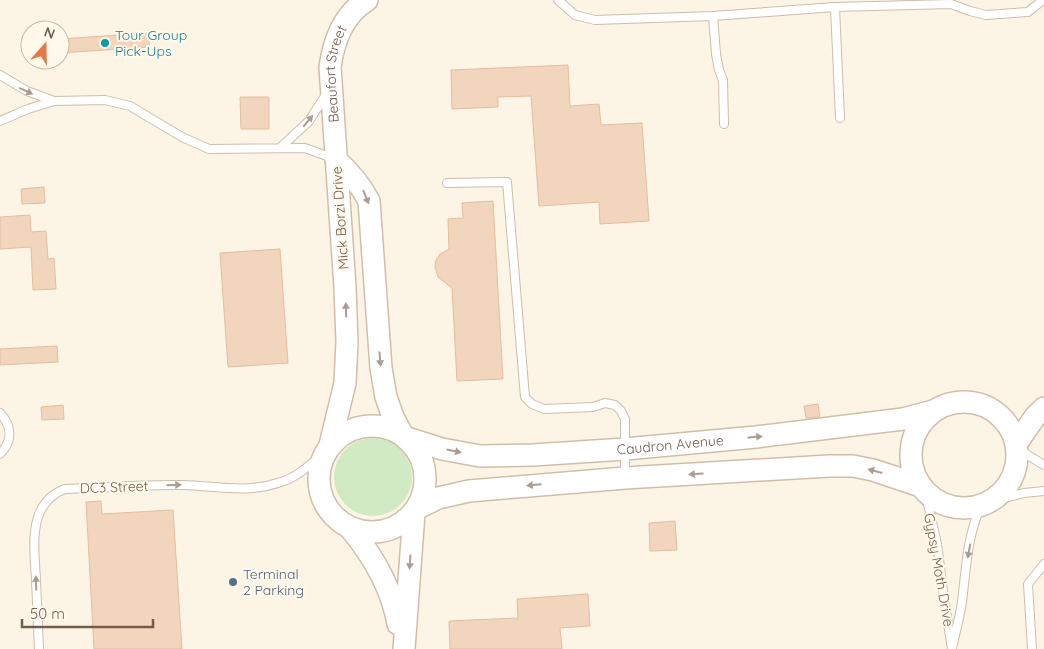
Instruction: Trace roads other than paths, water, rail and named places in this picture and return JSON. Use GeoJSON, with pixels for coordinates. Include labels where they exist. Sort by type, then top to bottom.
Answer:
{"type":"FeatureCollection","features":[{"type":"Feature","properties":{"kind":"street","name":"Beaufort Street"},"geometry":{"type":"LineString","coordinates":[[336,160],[330,67],[336,40],[345,20],[359,5],[367,0]]}},
{"type":"Feature","properties":{"kind":"street","name":"Mick Borzi Drive"},"geometry":{"type":"LineString","coordinates":[[336,160],[351,173],[369,201],[381,368],[386,398],[393,417],[405,436]]}},
{"type":"Feature","properties":{"kind":"street","name":"Mick Borzi Drive"},"geometry":{"type":"LineString","coordinates":[[328,449],[345,384],[347,342],[336,160]]}},
{"type":"Feature","properties":{"kind":"street"},"geometry":{"type":"LineString","coordinates":[[968,402],[984,406],[999,415],[1010,428],[1016,446],[1017,461],[1012,477],[1003,492],[986,503],[973,508],[956,508],[939,502],[923,489],[914,476],[910,458],[912,440],[920,424],[933,411],[950,404],[968,402]]}},
{"type":"Feature","properties":{"kind":"street"},"geometry":{"type":"LineString","coordinates":[[1016,446],[1035,417],[1044,408]]}},
{"type":"Feature","properties":{"kind":"street","name":"Caudron Avenue"},"geometry":{"type":"LineString","coordinates":[[405,436],[442,449],[480,456],[533,455],[766,436],[903,419],[933,411]]}},
{"type":"Feature","properties":{"kind":"street"},"geometry":{"type":"LineString","coordinates":[[372,425],[387,428],[405,436],[416,448],[426,471],[426,484],[423,496],[416,510],[403,649],[397,614],[390,592],[372,558],[350,528],[338,520],[328,509],[321,495],[319,481],[320,466],[328,449],[341,435],[356,428],[372,425]]}},
{"type":"Feature","properties":{"kind":"street","name":"Caudron Avenue"},"geometry":{"type":"LineString","coordinates":[[416,510],[438,498],[469,491],[625,478],[829,466],[853,466],[873,470],[923,489]]}},
{"type":"Feature","properties":{"kind":"street"},"geometry":{"type":"LineString","coordinates":[[350,528],[367,532],[384,531],[400,524],[416,510]]}},
{"type":"Feature","properties":{"kind":"lane"},"geometry":{"type":"LineString","coordinates":[[558,0],[575,15],[596,20],[713,16],[836,7],[952,4],[986,15],[1028,12],[1042,0]]}},
{"type":"Feature","properties":{"kind":"lane"},"geometry":{"type":"LineString","coordinates":[[836,7],[840,118]]}},
{"type":"Feature","properties":{"kind":"lane"},"geometry":{"type":"LineString","coordinates":[[713,16],[716,54],[723,80],[724,124]]}},
{"type":"Feature","properties":{"kind":"lane"},"geometry":{"type":"LineString","coordinates":[[0,75],[27,92],[54,101]]}},
{"type":"Feature","properties":{"kind":"lane"},"geometry":{"type":"LineString","coordinates":[[280,148],[309,121],[330,89]]}},
{"type":"Feature","properties":{"kind":"lane"},"geometry":{"type":"LineString","coordinates":[[1,121],[28,109],[54,101],[96,100],[130,106],[182,138],[209,150],[304,148],[319,152],[336,160]]}},
{"type":"Feature","properties":{"kind":"lane"},"geometry":{"type":"LineString","coordinates":[[447,183],[507,182],[525,398],[532,404],[544,409],[593,407],[605,403],[615,405],[625,419],[625,478]]}},
{"type":"Feature","properties":{"kind":"lane"},"geometry":{"type":"LineString","coordinates":[[0,413],[8,424],[10,433],[9,441],[0,454]]}},
{"type":"Feature","properties":{"kind":"lane"},"geometry":{"type":"LineString","coordinates":[[1016,446],[1044,465]]}},
{"type":"Feature","properties":{"kind":"lane","name":"DC3 Street"},"geometry":{"type":"LineString","coordinates":[[39,649],[34,544],[36,525],[40,511],[50,498],[58,492],[65,489],[182,485],[245,490],[262,488],[284,482],[301,472],[328,449]]}},
{"type":"Feature","properties":{"kind":"lane","name":"Gypsy Moth Drive"},"geometry":{"type":"LineString","coordinates":[[923,489],[937,544],[952,649]]}},
{"type":"Feature","properties":{"kind":"lane"},"geometry":{"type":"LineString","coordinates":[[986,503],[1024,492],[1044,491]]}},
{"type":"Feature","properties":{"kind":"lane","name":"Gypsy Moth Drive"},"geometry":{"type":"LineString","coordinates":[[952,649],[962,605],[970,541],[977,514],[986,503]]}},
{"type":"Feature","properties":{"kind":"lane"},"geometry":{"type":"LineString","coordinates":[[1032,649],[1028,584],[1044,564]]}},
{"type":"Feature","properties":{"kind":"place","name":"Tour Group Pick-Ups"},"geometry":{"type":"Point","coordinates":[105,43]}},
{"type":"Feature","properties":{"kind":"place","name":"Terminal 2 Parking"},"geometry":{"type":"Point","coordinates":[233,582]}}]}
